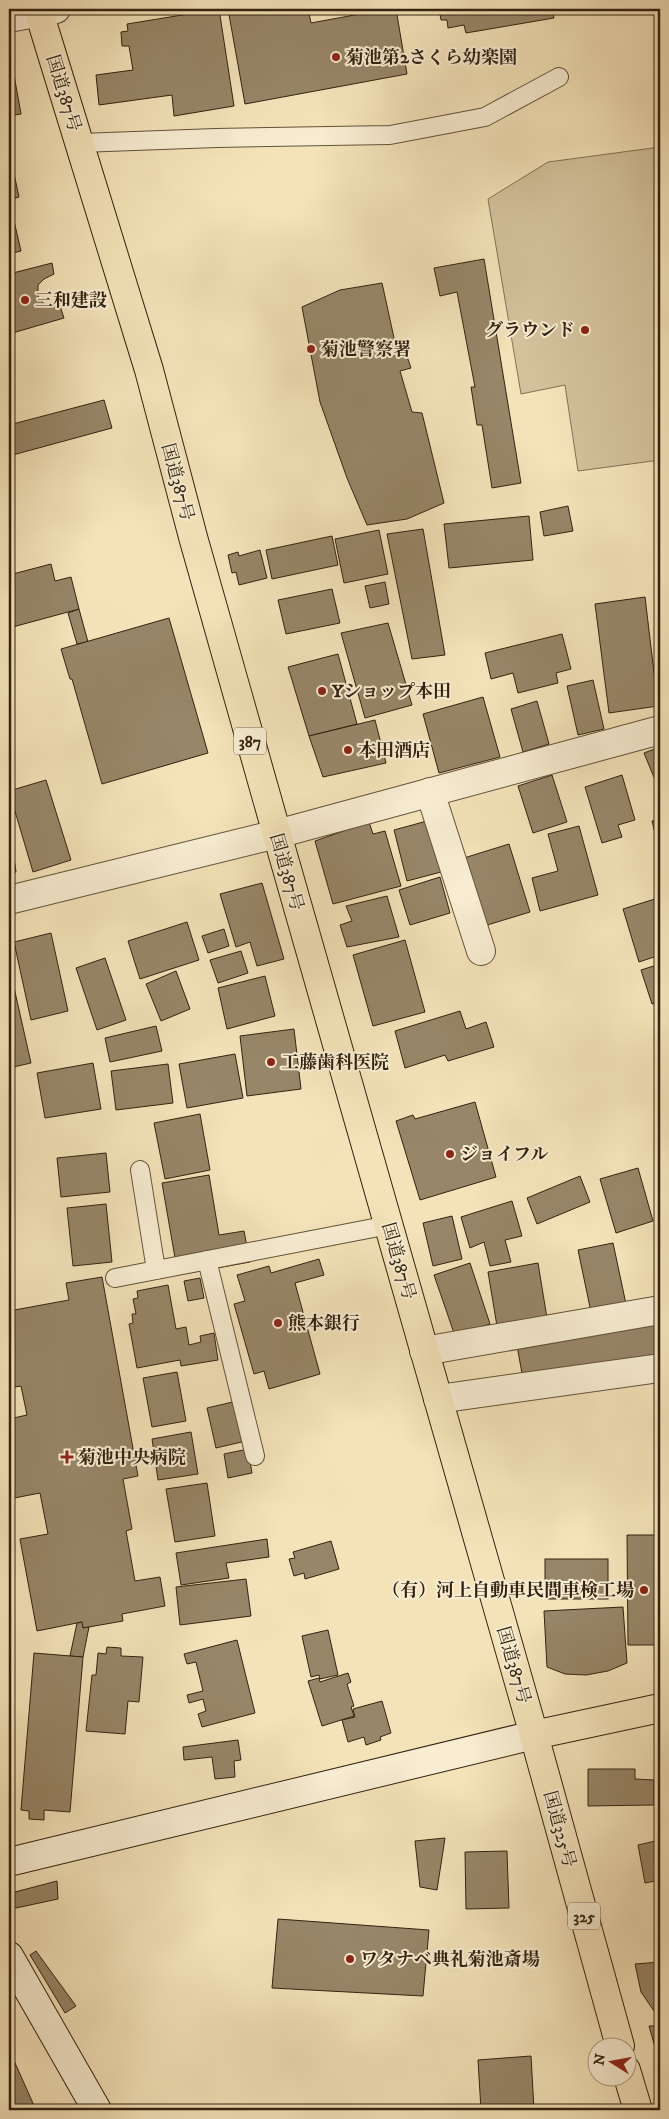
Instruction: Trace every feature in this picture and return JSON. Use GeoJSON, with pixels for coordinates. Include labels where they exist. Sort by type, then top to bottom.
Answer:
{"type":"FeatureCollection","features":[{"type":"Feature","properties":{"kind":"highway","name":"国道387号"},"geometry":{"type":"LineString","coordinates":[[45,10],[80,143],[149,370],[276,834],[534,1735]]}},
{"type":"Feature","properties":{"kind":"highway"},"geometry":{"type":"LineString","coordinates":[[534,1735],[660,1708]]}},
{"type":"Feature","properties":{"kind":"highway","name":"国道325号"},"geometry":{"type":"LineString","coordinates":[[534,1735],[617,2036]]}},
{"type":"Feature","properties":{"kind":"highway"},"geometry":{"type":"LineString","coordinates":[[631,2086],[638,2110]]}},
{"type":"Feature","properties":{"kind":"street"},"geometry":{"type":"LineString","coordinates":[[9,18],[45,10]]}},
{"type":"Feature","properties":{"kind":"street"},"geometry":{"type":"LineString","coordinates":[[9,900],[276,834],[660,730]]}},
{"type":"Feature","properties":{"kind":"street"},"geometry":{"type":"LineString","coordinates":[[430,792],[481,951]]}},
{"type":"Feature","properties":{"kind":"street"},"geometry":{"type":"LineString","coordinates":[[424,1351],[660,1310]]}},
{"type":"Feature","properties":{"kind":"street"},"geometry":{"type":"LineString","coordinates":[[438,1399],[660,1368]]}},
{"type":"Feature","properties":{"kind":"street"},"geometry":{"type":"LineString","coordinates":[[9,1862],[534,1735]]}},
{"type":"Feature","properties":{"kind":"street"},"geometry":{"type":"LineString","coordinates":[[9,1956],[97,2110]]}},
{"type":"Feature","properties":{"kind":"lane"},"geometry":{"type":"LineString","coordinates":[[80,143],[390,135],[485,117],[558,77]]}},
{"type":"Feature","properties":{"kind":"lane"},"geometry":{"type":"LineString","coordinates":[[140,1170],[156,1270]]}},
{"type":"Feature","properties":{"kind":"lane"},"geometry":{"type":"LineString","coordinates":[[116,1278],[388,1225]]}},
{"type":"Feature","properties":{"kind":"lane"},"geometry":{"type":"LineString","coordinates":[[207,1260],[255,1456]]}},
{"type":"Feature","properties":{"kind":"shaded area","name":"グラウンド"},"geometry":{"type":"Polygon","coordinates":[[[660,147],[660,460],[578,471],[565,385],[521,394],[488,199],[548,162],[660,147]]]}},
{"type":"Feature","properties":{"kind":"building"},"geometry":{"type":"Polygon","coordinates":[[[219,9],[234,106],[174,116],[172,95],[99,105],[96,75],[133,70],[129,46],[122,46],[121,32],[128,31],[127,24],[219,9]]]}},
{"type":"Feature","properties":{"kind":"building"},"geometry":{"type":"Polygon","coordinates":[[[228,9],[308,9],[311,23],[396,9],[407,74],[245,104],[228,9]]]}},
{"type":"Feature","properties":{"kind":"building"},"geometry":{"type":"Polygon","coordinates":[[[439,9],[552,9],[554,18],[466,33],[464,25],[448,28],[447,20],[441,20],[439,9]]]}},
{"type":"Feature","properties":{"kind":"building"},"geometry":{"type":"Polygon","coordinates":[[[9,47],[21,114],[9,116],[9,47]]]}},
{"type":"Feature","properties":{"kind":"building"},"geometry":{"type":"Polygon","coordinates":[[[9,150],[19,197],[9,200],[9,150]]]}},
{"type":"Feature","properties":{"kind":"building"},"geometry":{"type":"Polygon","coordinates":[[[11,208],[21,251],[9,254],[9,209],[11,208]]]}},
{"type":"Feature","properties":{"kind":"building"},"geometry":{"type":"Polygon","coordinates":[[[484,259],[521,483],[492,488],[482,425],[477,425],[471,387],[475,387],[457,292],[440,296],[434,268],[484,259]]]}},
{"type":"Feature","properties":{"kind":"building","name":"三和建設"},"geometry":{"type":"Polygon","coordinates":[[[52,263],[54,274],[44,279],[38,285],[38,296],[44,304],[60,306],[64,318],[9,334],[9,274],[52,263]]]}},
{"type":"Feature","properties":{"kind":"building"},"geometry":{"type":"Polygon","coordinates":[[[382,283],[396,347],[402,342],[411,368],[400,371],[412,412],[422,413],[444,503],[407,519],[367,525],[347,478],[320,402],[302,307],[340,290],[382,283]]]}},
{"type":"Feature","properties":{"kind":"building"},"geometry":{"type":"Polygon","coordinates":[[[104,400],[112,428],[9,456],[9,425],[104,400]]]}},
{"type":"Feature","properties":{"kind":"building"},"geometry":{"type":"Polygon","coordinates":[[[568,506],[573,531],[544,536],[540,512],[568,506]]]}},
{"type":"Feature","properties":{"kind":"building"},"geometry":{"type":"Polygon","coordinates":[[[529,516],[533,560],[449,568],[444,524],[529,516]]]}},
{"type":"Feature","properties":{"kind":"building"},"geometry":{"type":"Polygon","coordinates":[[[423,529],[445,655],[412,659],[387,534],[423,529]]]}},
{"type":"Feature","properties":{"kind":"building"},"geometry":{"type":"Polygon","coordinates":[[[379,530],[388,574],[344,583],[335,539],[379,530]]]}},
{"type":"Feature","properties":{"kind":"building"},"geometry":{"type":"Polygon","coordinates":[[[332,536],[338,565],[272,579],[266,550],[332,536]]]}},
{"type":"Feature","properties":{"kind":"building"},"geometry":{"type":"Polygon","coordinates":[[[260,550],[267,578],[239,585],[236,572],[232,573],[228,555],[238,552],[239,556],[260,550]]]}},
{"type":"Feature","properties":{"kind":"building"},"geometry":{"type":"Polygon","coordinates":[[[51,564],[55,581],[71,577],[79,609],[9,628],[9,575],[51,564]]]}},
{"type":"Feature","properties":{"kind":"building"},"geometry":{"type":"Polygon","coordinates":[[[385,582],[389,604],[370,608],[365,586],[385,582]]]}},
{"type":"Feature","properties":{"kind":"building"},"geometry":{"type":"Polygon","coordinates":[[[332,589],[340,623],[286,634],[278,600],[332,589]]]}},
{"type":"Feature","properties":{"kind":"building"},"geometry":{"type":"Polygon","coordinates":[[[645,597],[658,706],[609,713],[595,604],[645,597]]]}},
{"type":"Feature","properties":{"kind":"building"},"geometry":{"type":"Polygon","coordinates":[[[79,609],[88,642],[77,644],[68,613],[79,609]]]}},
{"type":"Feature","properties":{"kind":"building"},"geometry":{"type":"Polygon","coordinates":[[[169,618],[208,753],[102,784],[72,679],[70,679],[61,649],[169,618]]]}},
{"type":"Feature","properties":{"kind":"building"},"geometry":{"type":"Polygon","coordinates":[[[388,623],[412,705],[365,718],[341,633],[388,623]]]}},
{"type":"Feature","properties":{"kind":"building"},"geometry":{"type":"Polygon","coordinates":[[[562,634],[571,669],[556,673],[558,683],[518,693],[513,673],[491,679],[485,653],[562,634]]]}},
{"type":"Feature","properties":{"kind":"building","name":"Yショップ本田"},"geometry":{"type":"Polygon","coordinates":[[[338,654],[357,724],[309,736],[288,667],[338,654]]]}},
{"type":"Feature","properties":{"kind":"building"},"geometry":{"type":"Polygon","coordinates":[[[593,680],[604,729],[578,735],[567,686],[593,680]]]}},
{"type":"Feature","properties":{"kind":"building"},"geometry":{"type":"Polygon","coordinates":[[[483,697],[500,757],[439,773],[423,714],[483,697]]]}},
{"type":"Feature","properties":{"kind":"building"},"geometry":{"type":"Polygon","coordinates":[[[537,701],[549,744],[523,752],[511,709],[537,701]]]}},
{"type":"Feature","properties":{"kind":"building","name":"本田酒店"},"geometry":{"type":"Polygon","coordinates":[[[375,720],[386,763],[323,777],[309,736],[375,720]]]}},
{"type":"Feature","properties":{"kind":"building"},"geometry":{"type":"Polygon","coordinates":[[[660,747],[660,792],[644,753],[660,747]]]}},
{"type":"Feature","properties":{"kind":"building"},"geometry":{"type":"Polygon","coordinates":[[[552,775],[567,822],[533,833],[518,786],[552,775]]]}},
{"type":"Feature","properties":{"kind":"building"},"geometry":{"type":"Polygon","coordinates":[[[622,775],[635,820],[618,825],[622,837],[602,843],[585,787],[622,775]]]}},
{"type":"Feature","properties":{"kind":"building"},"geometry":{"type":"Polygon","coordinates":[[[46,780],[71,860],[33,872],[9,791],[46,780]]]}},
{"type":"Feature","properties":{"kind":"building"},"geometry":{"type":"Polygon","coordinates":[[[660,819],[660,854],[652,821],[660,819]]]}},
{"type":"Feature","properties":{"kind":"building"},"geometry":{"type":"Polygon","coordinates":[[[427,821],[441,872],[407,881],[394,830],[427,821]]]}},
{"type":"Feature","properties":{"kind":"building"},"geometry":{"type":"Polygon","coordinates":[[[369,822],[373,834],[385,831],[401,886],[333,904],[315,841],[369,822]]]}},
{"type":"Feature","properties":{"kind":"building"},"geometry":{"type":"Polygon","coordinates":[[[579,826],[598,895],[540,911],[532,878],[558,871],[548,834],[579,826]]]}},
{"type":"Feature","properties":{"kind":"building"},"geometry":{"type":"Polygon","coordinates":[[[11,837],[16,872],[9,873],[9,838],[11,837]]]}},
{"type":"Feature","properties":{"kind":"building"},"geometry":{"type":"Polygon","coordinates":[[[509,844],[530,912],[484,926],[464,858],[509,844]]]}},
{"type":"Feature","properties":{"kind":"building"},"geometry":{"type":"Polygon","coordinates":[[[440,877],[450,913],[410,925],[399,890],[440,877]]]}},
{"type":"Feature","properties":{"kind":"building"},"geometry":{"type":"Polygon","coordinates":[[[262,883],[284,959],[257,966],[250,942],[236,947],[220,894],[262,883]]]}},
{"type":"Feature","properties":{"kind":"building"},"geometry":{"type":"Polygon","coordinates":[[[387,896],[399,937],[347,947],[340,925],[352,921],[346,906],[387,896]]]}},
{"type":"Feature","properties":{"kind":"building"},"geometry":{"type":"Polygon","coordinates":[[[658,898],[660,905],[660,955],[639,962],[623,909],[658,898]]]}},
{"type":"Feature","properties":{"kind":"building"},"geometry":{"type":"Polygon","coordinates":[[[187,922],[199,960],[140,979],[128,941],[187,922]]]}},
{"type":"Feature","properties":{"kind":"building"},"geometry":{"type":"Polygon","coordinates":[[[224,929],[229,946],[208,953],[202,936],[224,929]]]}},
{"type":"Feature","properties":{"kind":"building"},"geometry":{"type":"Polygon","coordinates":[[[51,933],[68,1011],[31,1020],[14,942],[51,933]]]}},
{"type":"Feature","properties":{"kind":"building"},"geometry":{"type":"Polygon","coordinates":[[[405,940],[425,1012],[373,1026],[353,955],[405,940]]]}},
{"type":"Feature","properties":{"kind":"building"},"geometry":{"type":"Polygon","coordinates":[[[9,946],[14,968],[9,969],[9,946]]]}},
{"type":"Feature","properties":{"kind":"building"},"geometry":{"type":"Polygon","coordinates":[[[241,951],[248,973],[218,983],[210,960],[241,951]]]}},
{"type":"Feature","properties":{"kind":"building"},"geometry":{"type":"Polygon","coordinates":[[[105,958],[126,1020],[97,1030],[76,968],[105,958]]]}},
{"type":"Feature","properties":{"kind":"building"},"geometry":{"type":"Polygon","coordinates":[[[660,964],[660,1002],[652,1004],[641,970],[660,964]]]}},
{"type":"Feature","properties":{"kind":"building"},"geometry":{"type":"Polygon","coordinates":[[[176,971],[190,1009],[161,1021],[146,984],[176,971]]]}},
{"type":"Feature","properties":{"kind":"building"},"geometry":{"type":"Polygon","coordinates":[[[265,976],[275,1016],[227,1029],[218,988],[265,976]]]}},
{"type":"Feature","properties":{"kind":"building"},"geometry":{"type":"Polygon","coordinates":[[[13,983],[31,1063],[9,1068],[9,984],[13,983]]]}},
{"type":"Feature","properties":{"kind":"building"},"geometry":{"type":"Polygon","coordinates":[[[460,1011],[466,1029],[486,1022],[494,1047],[448,1061],[445,1055],[405,1068],[395,1031],[460,1011]]]}},
{"type":"Feature","properties":{"kind":"building"},"geometry":{"type":"Polygon","coordinates":[[[156,1026],[162,1051],[110,1062],[105,1038],[156,1026]]]}},
{"type":"Feature","properties":{"kind":"building","name":"工藤歯科医院"},"geometry":{"type":"Polygon","coordinates":[[[294,1029],[301,1089],[247,1096],[240,1036],[294,1029]]]}},
{"type":"Feature","properties":{"kind":"building"},"geometry":{"type":"Polygon","coordinates":[[[235,1054],[243,1098],[187,1108],[179,1064],[235,1054]]]}},
{"type":"Feature","properties":{"kind":"building"},"geometry":{"type":"Polygon","coordinates":[[[93,1063],[101,1109],[45,1118],[37,1073],[93,1063]]]}},
{"type":"Feature","properties":{"kind":"building"},"geometry":{"type":"Polygon","coordinates":[[[168,1064],[173,1103],[116,1110],[111,1071],[168,1064]]]}},
{"type":"Feature","properties":{"kind":"building"},"geometry":{"type":"Polygon","coordinates":[[[475,1102],[496,1177],[420,1200],[396,1121],[413,1115],[415,1119],[475,1102]]]}},
{"type":"Feature","properties":{"kind":"building"},"geometry":{"type":"Polygon","coordinates":[[[200,1114],[210,1170],[165,1179],[154,1123],[200,1114]]]}},
{"type":"Feature","properties":{"kind":"building"},"geometry":{"type":"Polygon","coordinates":[[[106,1153],[110,1192],[61,1197],[57,1158],[106,1153]]]}},
{"type":"Feature","properties":{"kind":"building"},"geometry":{"type":"Polygon","coordinates":[[[638,1168],[653,1221],[616,1233],[600,1179],[638,1168]]]}},
{"type":"Feature","properties":{"kind":"building"},"geometry":{"type":"Polygon","coordinates":[[[209,1175],[219,1235],[244,1231],[250,1262],[178,1275],[162,1183],[209,1175]]]}},
{"type":"Feature","properties":{"kind":"building"},"geometry":{"type":"Polygon","coordinates":[[[580,1176],[590,1202],[537,1224],[527,1198],[580,1176]]]}},
{"type":"Feature","properties":{"kind":"building"},"geometry":{"type":"Polygon","coordinates":[[[512,1201],[522,1236],[505,1240],[511,1262],[490,1266],[484,1242],[470,1248],[461,1217],[512,1201]]]}},
{"type":"Feature","properties":{"kind":"building"},"geometry":{"type":"Polygon","coordinates":[[[106,1204],[112,1262],[73,1266],[67,1208],[106,1204]]]}},
{"type":"Feature","properties":{"kind":"building"},"geometry":{"type":"Polygon","coordinates":[[[452,1216],[462,1259],[433,1266],[423,1223],[452,1216]]]}},
{"type":"Feature","properties":{"kind":"building"},"geometry":{"type":"Polygon","coordinates":[[[613,1243],[626,1304],[591,1312],[578,1250],[613,1243]]]}},
{"type":"Feature","properties":{"kind":"building"},"geometry":{"type":"Polygon","coordinates":[[[319,1259],[324,1275],[295,1283],[320,1374],[269,1389],[264,1371],[254,1374],[234,1304],[245,1301],[237,1275],[269,1266],[271,1273],[319,1259]]]}},
{"type":"Feature","properties":{"kind":"building"},"geometry":{"type":"Polygon","coordinates":[[[470,1263],[490,1324],[455,1336],[434,1275],[470,1263]]]}},
{"type":"Feature","properties":{"kind":"building"},"geometry":{"type":"Polygon","coordinates":[[[538,1263],[547,1318],[497,1326],[488,1272],[538,1263]]]}},
{"type":"Feature","properties":{"kind":"building"},"geometry":{"type":"Polygon","coordinates":[[[102,1277],[138,1476],[123,1479],[132,1529],[126,1531],[135,1581],[160,1577],[165,1606],[122,1614],[123,1621],[83,1628],[82,1622],[37,1631],[20,1539],[48,1534],[40,1493],[9,1499],[9,1419],[27,1415],[21,1386],[9,1388],[9,1311],[69,1300],[66,1283],[102,1277]]]}},
{"type":"Feature","properties":{"kind":"building"},"geometry":{"type":"Polygon","coordinates":[[[200,1278],[204,1298],[188,1301],[184,1281],[200,1278]]]}},
{"type":"Feature","properties":{"kind":"building"},"geometry":{"type":"Polygon","coordinates":[[[168,1285],[176,1329],[186,1327],[189,1345],[201,1342],[200,1336],[214,1333],[218,1360],[181,1366],[180,1360],[137,1368],[129,1324],[133,1323],[132,1314],[136,1314],[133,1299],[138,1298],[137,1291],[168,1285]]]}},
{"type":"Feature","properties":{"kind":"building"},"geometry":{"type":"Polygon","coordinates":[[[660,1314],[660,1354],[523,1379],[516,1340],[660,1314]]]}},
{"type":"Feature","properties":{"kind":"building"},"geometry":{"type":"Polygon","coordinates":[[[177,1372],[186,1421],[152,1427],[143,1378],[177,1372]]]}},
{"type":"Feature","properties":{"kind":"building"},"geometry":{"type":"Polygon","coordinates":[[[237,1401],[246,1441],[216,1448],[207,1408],[237,1401]]]}},
{"type":"Feature","properties":{"kind":"building"},"geometry":{"type":"Polygon","coordinates":[[[191,1432],[198,1474],[158,1480],[152,1439],[191,1432]]]}},
{"type":"Feature","properties":{"kind":"building"},"geometry":{"type":"Polygon","coordinates":[[[248,1449],[252,1473],[228,1478],[224,1454],[248,1449]]]}},
{"type":"Feature","properties":{"kind":"building"},"geometry":{"type":"Polygon","coordinates":[[[207,1483],[215,1536],[175,1542],[166,1489],[207,1483]]]}},
{"type":"Feature","properties":{"kind":"building","name":"（有）河上自動車民間車検工場"},"geometry":{"type":"Polygon","coordinates":[[[627,1535],[660,1535],[660,1645],[628,1645],[627,1535]]]}},
{"type":"Feature","properties":{"kind":"building"},"geometry":{"type":"Polygon","coordinates":[[[267,1539],[269,1557],[226,1563],[229,1578],[181,1585],[176,1553],[267,1539]]]}},
{"type":"Feature","properties":{"kind":"building"},"geometry":{"type":"Polygon","coordinates":[[[331,1541],[339,1569],[305,1579],[304,1573],[294,1576],[289,1559],[295,1558],[293,1552],[331,1541]]]}},
{"type":"Feature","properties":{"kind":"building"},"geometry":{"type":"Polygon","coordinates":[[[545,1559],[608,1559],[608,1599],[545,1599],[545,1559]]]}},
{"type":"Feature","properties":{"kind":"building"},"geometry":{"type":"Polygon","coordinates":[[[246,1579],[251,1616],[180,1625],[176,1587],[246,1579]]]}},
{"type":"Feature","properties":{"kind":"building"},"geometry":{"type":"Polygon","coordinates":[[[623,1607],[627,1663],[608,1671],[586,1675],[565,1674],[547,1667],[544,1611],[623,1607]]]}},
{"type":"Feature","properties":{"kind":"building"},"geometry":{"type":"Polygon","coordinates":[[[82,1622],[83,1628],[89,1627],[83,1657],[70,1656],[77,1623],[82,1622]]]}},
{"type":"Feature","properties":{"kind":"building"},"geometry":{"type":"Polygon","coordinates":[[[328,1630],[338,1675],[320,1679],[319,1675],[311,1677],[302,1636],[328,1630]]]}},
{"type":"Feature","properties":{"kind":"building"},"geometry":{"type":"Polygon","coordinates":[[[237,1640],[255,1713],[202,1727],[198,1714],[206,1711],[203,1699],[189,1703],[187,1695],[203,1691],[196,1662],[187,1664],[184,1654],[237,1640]]]}},
{"type":"Feature","properties":{"kind":"building"},"geometry":{"type":"Polygon","coordinates":[[[107,1647],[121,1648],[121,1656],[143,1657],[139,1702],[128,1701],[125,1734],[86,1731],[92,1675],[96,1675],[98,1653],[106,1654],[107,1647]]]}},
{"type":"Feature","properties":{"kind":"building"},"geometry":{"type":"Polygon","coordinates":[[[34,1653],[83,1657],[70,1812],[44,1810],[44,1820],[29,1819],[29,1811],[21,1810],[34,1653]]]}},
{"type":"Feature","properties":{"kind":"building"},"geometry":{"type":"Polygon","coordinates":[[[348,1673],[351,1682],[347,1684],[354,1706],[351,1707],[354,1716],[322,1726],[308,1681],[319,1678],[320,1682],[348,1673]]]}},
{"type":"Feature","properties":{"kind":"building"},"geometry":{"type":"Polygon","coordinates":[[[382,1701],[391,1733],[380,1737],[381,1740],[366,1745],[364,1737],[348,1742],[342,1720],[355,1717],[353,1709],[382,1701]]]}},
{"type":"Feature","properties":{"kind":"building"},"geometry":{"type":"Polygon","coordinates":[[[238,1740],[241,1760],[234,1761],[235,1777],[215,1779],[212,1757],[184,1760],[183,1747],[238,1740]]]}},
{"type":"Feature","properties":{"kind":"building"},"geometry":{"type":"Polygon","coordinates":[[[588,1769],[635,1769],[635,1779],[654,1780],[654,1805],[588,1806],[588,1769]]]}},
{"type":"Feature","properties":{"kind":"building"},"geometry":{"type":"Polygon","coordinates":[[[445,1838],[437,1890],[420,1887],[415,1841],[445,1838]]]}},
{"type":"Feature","properties":{"kind":"building"},"geometry":{"type":"Polygon","coordinates":[[[660,1840],[660,1880],[645,1883],[638,1845],[660,1840]]]}},
{"type":"Feature","properties":{"kind":"building"},"geometry":{"type":"Polygon","coordinates":[[[507,1851],[509,1908],[466,1909],[465,1852],[507,1851]]]}},
{"type":"Feature","properties":{"kind":"building"},"geometry":{"type":"Polygon","coordinates":[[[57,1881],[58,1899],[16,1908],[9,1903],[15,1892],[57,1881]]]}},
{"type":"Feature","properties":{"kind":"building","name":"ワタナベ典礼菊池斎場"},"geometry":{"type":"Polygon","coordinates":[[[278,1919],[429,1930],[423,1996],[272,1988],[278,1919]]]}},
{"type":"Feature","properties":{"kind":"building"},"geometry":{"type":"Polygon","coordinates":[[[36,1951],[76,2006],[65,2013],[30,1955],[36,1951]]]}},
{"type":"Feature","properties":{"kind":"building"},"geometry":{"type":"Polygon","coordinates":[[[660,1962],[660,2011],[654,2011],[641,1992],[635,1964],[660,1962]]]}},
{"type":"Feature","properties":{"kind":"building"},"geometry":{"type":"Polygon","coordinates":[[[9,2018],[14,2028],[9,2030],[9,2018]]]}},
{"type":"Feature","properties":{"kind":"building"},"geometry":{"type":"Polygon","coordinates":[[[649,2026],[660,2026],[660,2065],[649,2026]]]}},
{"type":"Feature","properties":{"kind":"building"},"geometry":{"type":"Polygon","coordinates":[[[11,2054],[36,2110],[9,2110],[9,2056],[11,2054]]]}},
{"type":"Feature","properties":{"kind":"building"},"geometry":{"type":"Polygon","coordinates":[[[531,2056],[534,2110],[481,2110],[478,2060],[531,2056]]]}},
{"type":"Feature","properties":{"kind":"place","name":"菊池第2さくら幼楽園"},"geometry":{"type":"Point","coordinates":[336,57]}},
{"type":"Feature","properties":{"kind":"place","name":"三和建設"},"geometry":{"type":"Point","coordinates":[25,300]}},
{"type":"Feature","properties":{"kind":"place","name":"グラウンド"},"geometry":{"type":"Point","coordinates":[585,330]}},
{"type":"Feature","properties":{"kind":"place","name":"菊池警察署"},"geometry":{"type":"Point","coordinates":[311,349]}},
{"type":"Feature","properties":{"kind":"place","name":"Yショップ本田"},"geometry":{"type":"Point","coordinates":[322,691]}},
{"type":"Feature","properties":{"kind":"place","name":"本田酒店"},"geometry":{"type":"Point","coordinates":[348,750]}},
{"type":"Feature","properties":{"kind":"place","name":"工藤歯科医院"},"geometry":{"type":"Point","coordinates":[271,1062]}},
{"type":"Feature","properties":{"kind":"place","name":"ジョイフル"},"geometry":{"type":"Point","coordinates":[450,1154]}},
{"type":"Feature","properties":{"kind":"place","name":"熊本銀行"},"geometry":{"type":"Point","coordinates":[278,1323]}},
{"type":"Feature","properties":{"kind":"place","name":"菊池中央病院"},"geometry":{"type":"Point","coordinates":[67,1457]}},
{"type":"Feature","properties":{"kind":"place","name":"（有）河上自動車民間車検工場"},"geometry":{"type":"Point","coordinates":[644,1590]}},
{"type":"Feature","properties":{"kind":"place","name":"ワタナベ典礼菊池斎場"},"geometry":{"type":"Point","coordinates":[350,1959]}}]}
